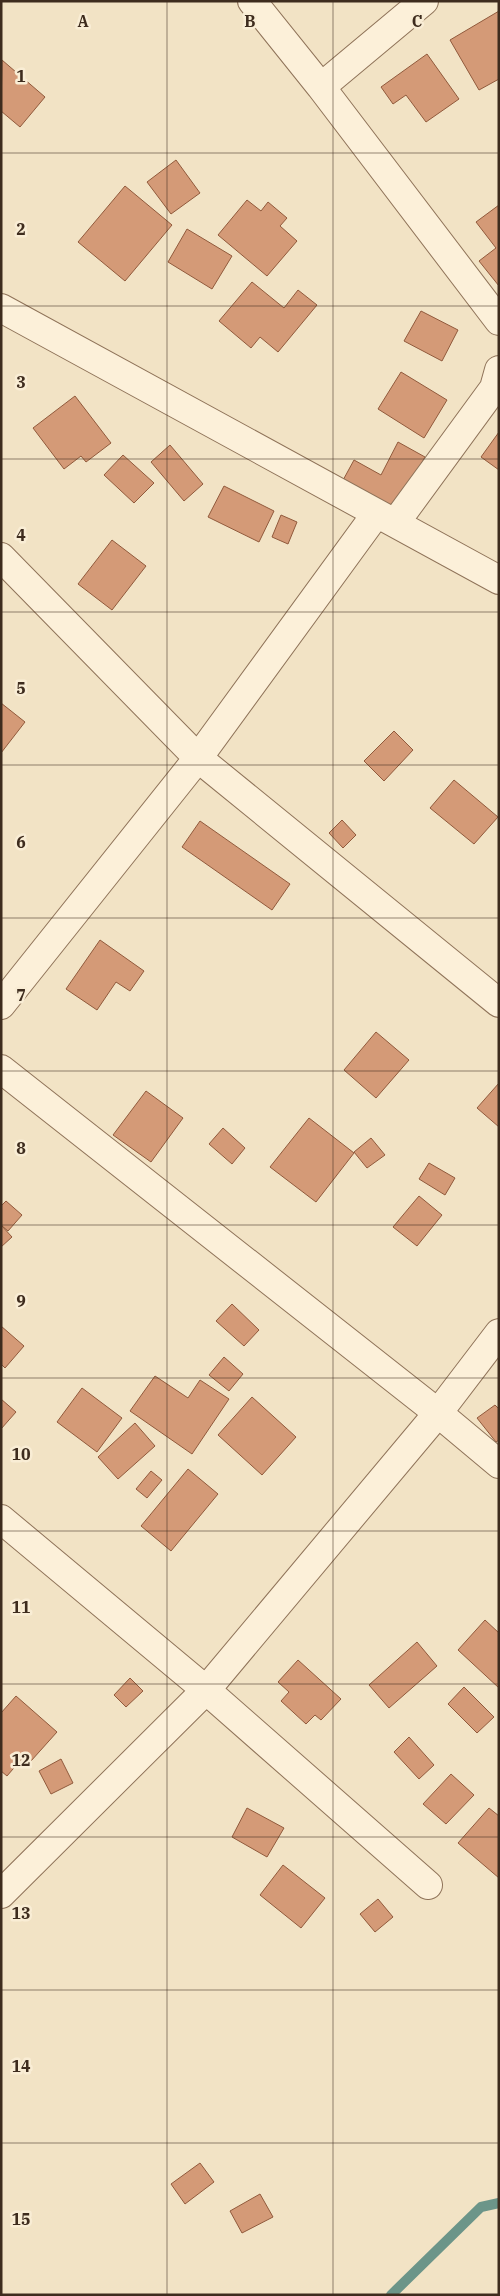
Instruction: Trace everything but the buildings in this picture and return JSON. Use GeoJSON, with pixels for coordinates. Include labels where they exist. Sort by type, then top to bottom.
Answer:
{"type":"FeatureCollection","features":[{"type":"Feature","properties":{"kind":"street"},"geometry":{"type":"LineString","coordinates":[[252,1],[321,87],[499,321]]}},
{"type":"Feature","properties":{"kind":"street"},"geometry":{"type":"LineString","coordinates":[[321,87],[424,1]]}},
{"type":"Feature","properties":{"kind":"street"},"geometry":{"type":"LineString","coordinates":[[1,308],[499,580]]}},
{"type":"Feature","properties":{"kind":"street"},"geometry":{"type":"LineString","coordinates":[[1,1005],[386,518],[494,388],[499,370]]}},
{"type":"Feature","properties":{"kind":"street"},"geometry":{"type":"LineString","coordinates":[[1,557],[198,758],[499,1004]]}},
{"type":"Feature","properties":{"kind":"street"},"geometry":{"type":"LineString","coordinates":[[1,1069],[438,1413],[499,1464]]}},
{"type":"Feature","properties":{"kind":"street"},"geometry":{"type":"LineString","coordinates":[[1,1894],[206,1690],[438,1413],[499,1332]]}},
{"type":"Feature","properties":{"kind":"street"},"geometry":{"type":"LineString","coordinates":[[1,1518],[206,1690],[428,1885]]}},
{"type":"Feature","properties":{"kind":"waterway"},"geometry":{"type":"LineString","coordinates":[[391,2295],[481,2207],[499,2203]]}}]}
